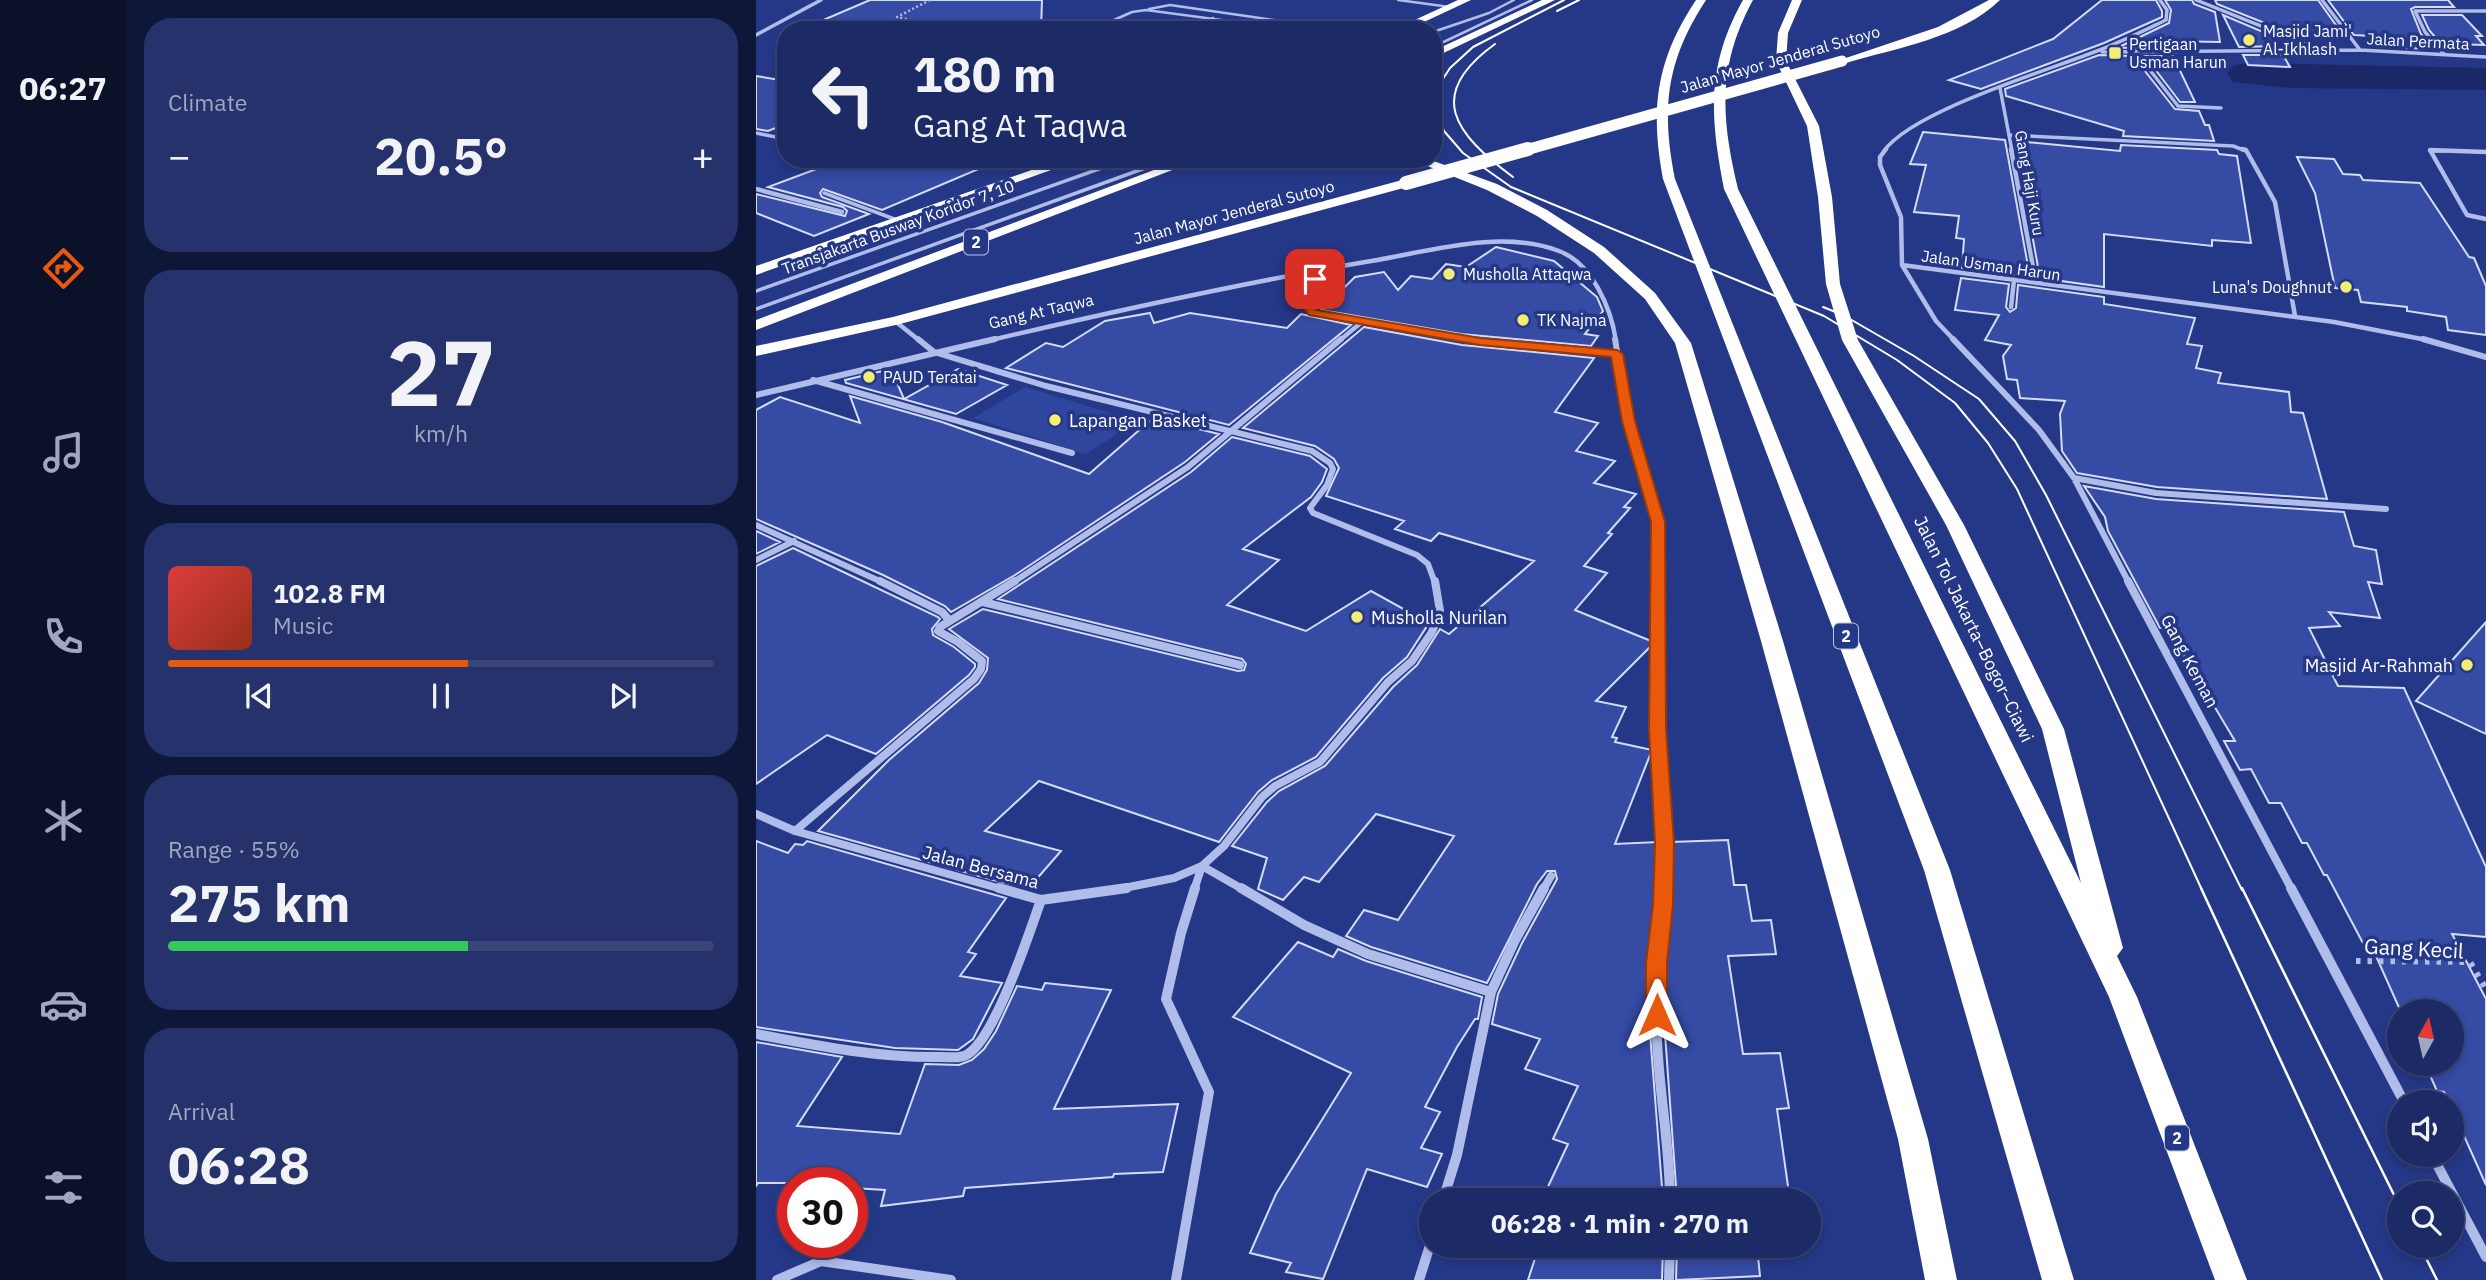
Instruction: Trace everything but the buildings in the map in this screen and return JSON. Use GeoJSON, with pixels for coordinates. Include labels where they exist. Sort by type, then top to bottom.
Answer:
{"type":"FeatureCollection","features":[{"type":"Feature","properties":{"kind":"highway"},"geometry":{"type":"LineString","coordinates":[[1419,21],[1466,0]]}},
{"type":"Feature","properties":{"kind":"highway"},"geometry":{"type":"LineString","coordinates":[[1442,51],[1550,0]]}},
{"type":"Feature","properties":{"kind":"highway","name":"2"},"geometry":{"type":"LineString","coordinates":[[1701,0],[1674,51],[1664,82],[1660,129],[1669,179],[1937,870],[2058,1280]]}},
{"type":"Feature","properties":{"kind":"highway","name":"Jalan Tol Jakarta–Bogor–Ciawi"},"geometry":{"type":"LineString","coordinates":[[1748,0],[1725,47],[1716,94],[1720,142],[1731,189],[2123,997],[2231,1280]]}},
{"type":"Feature","properties":{"kind":"highway"},"geometry":{"type":"LineString","coordinates":[[1797,0],[1783,33],[1781,61],[1813,125],[1825,197],[1833,284],[1850,340],[1955,525],[2053,729],[2123,997]]}},
{"type":"Feature","properties":{"kind":"highway","name":"Jalan Mayor Jenderal Sutoyo"},"geometry":{"type":"LineString","coordinates":[[756,351],[895,321],[1406,183],[1842,61],[1939,30],[1995,0]]}},
{"type":"Feature","properties":{"kind":"highway"},"geometry":{"type":"LineString","coordinates":[[1435,21],[1451,7]]}},
{"type":"Feature","properties":{"kind":"highway"},"geometry":{"type":"LineString","coordinates":[[756,271],[1050,168]]}},
{"type":"Feature","properties":{"kind":"highway","name":"2"},"geometry":{"type":"LineString","coordinates":[[756,325],[1171,168]]}},
{"type":"Feature","properties":{"kind":"highway"},"geometry":{"type":"LineString","coordinates":[[1440,168],[1492,187],[1542,213],[1599,250],[1650,296],[1683,343],[1772,641],[1913,1139],[1941,1280]]}},
{"type":"Feature","properties":{"kind":"street"},"geometry":{"type":"LineString","coordinates":[[782,21],[821,0]]}},
{"type":"Feature","properties":{"kind":"street","name":"Jalan Usman Harun"},"geometry":{"type":"LineString","coordinates":[[2160,0],[2167,10],[2166,20],[2097,52],[2000,88],[1913,125],[1884,146],[1880,159],[1881,172],[1901,216],[1902,265],[2295,316],[2387,331],[2486,357]]}},
{"type":"Feature","properties":{"kind":"street"},"geometry":{"type":"LineString","coordinates":[[2196,0],[2322,50]]}},
{"type":"Feature","properties":{"kind":"street"},"geometry":{"type":"LineString","coordinates":[[2201,3],[2211,0]]}},
{"type":"Feature","properties":{"kind":"street"},"geometry":{"type":"LineString","coordinates":[[2322,0],[2360,50]]}},
{"type":"Feature","properties":{"kind":"street"},"geometry":{"type":"LineString","coordinates":[[2444,54],[2425,32],[2415,11],[2486,11]]}},
{"type":"Feature","properties":{"kind":"street"},"geometry":{"type":"LineString","coordinates":[[756,35],[777,24]]}},
{"type":"Feature","properties":{"kind":"street","name":"Jalan Permata"},"geometry":{"type":"LineString","coordinates":[[2097,52],[2360,50],[2486,57]]}},
{"type":"Feature","properties":{"kind":"street"},"geometry":{"type":"LineString","coordinates":[[2135,51],[2178,106],[2221,108]]}},
{"type":"Feature","properties":{"kind":"street","name":"Gang Haji Kuru"},"geometry":{"type":"LineString","coordinates":[[2000,88],[2036,283]]}},
{"type":"Feature","properties":{"kind":"street"},"geometry":{"type":"LineString","coordinates":[[756,133],[777,137]]}},
{"type":"Feature","properties":{"kind":"street"},"geometry":{"type":"LineString","coordinates":[[2009,135],[2233,146],[2246,150],[2275,202],[2295,316]]}},
{"type":"Feature","properties":{"kind":"street"},"geometry":{"type":"LineString","coordinates":[[2486,152],[2430,150],[2467,215],[2486,219]]}},
{"type":"Feature","properties":{"kind":"street"},"geometry":{"type":"LineString","coordinates":[[756,188],[842,212]]}},
{"type":"Feature","properties":{"kind":"street","name":"Gang At Taqwa"},"geometry":{"type":"LineString","coordinates":[[756,395],[1123,309],[1485,242],[1534,243],[1562,252],[1577,262],[1590,277],[1612,317],[1628,421],[1658,522],[1657,729],[1665,843],[1663,905],[1657,963],[1657,1041],[1670,1188]]}},
{"type":"Feature","properties":{"kind":"street","name":"Gang Keman"},"geometry":{"type":"LineString","coordinates":[[1902,265],[1936,321],[2039,430],[2074,478],[2398,1090]]}},
{"type":"Feature","properties":{"kind":"street","name":"Gang At Taqwa"},"geometry":{"type":"LineString","coordinates":[[1334,268],[1304,289],[1305,306],[1313,313],[1500,344],[1617,354]]}},
{"type":"Feature","properties":{"kind":"street"},"geometry":{"type":"LineString","coordinates":[[2011,307],[2014,280]]}},
{"type":"Feature","properties":{"kind":"street"},"geometry":{"type":"LineString","coordinates":[[895,321],[934,352],[1046,386],[1234,430],[1322,454],[1332,468],[1332,480],[1310,508],[1312,513],[1417,555],[1428,564],[1438,590],[1440,611],[1432,632],[1412,661],[1388,682],[1320,762],[1275,786],[1262,797],[1224,846],[1202,866],[1181,933],[1166,999],[1209,1092],[1176,1280]]}},
{"type":"Feature","properties":{"kind":"street"},"geometry":{"type":"LineString","coordinates":[[795,831],[981,669],[982,661],[958,642],[938,631],[1139,501],[1234,430],[1257,407],[1363,321]]}},
{"type":"Feature","properties":{"kind":"street"},"geometry":{"type":"LineString","coordinates":[[812,380],[1072,453]]}},
{"type":"Feature","properties":{"kind":"street"},"geometry":{"type":"LineString","coordinates":[[2074,478],[2156,493],[2246,497],[2386,509]]}},
{"type":"Feature","properties":{"kind":"street"},"geometry":{"type":"LineString","coordinates":[[756,525],[877,582],[914,596],[942,612],[950,621]]}},
{"type":"Feature","properties":{"kind":"street"},"geometry":{"type":"LineString","coordinates":[[756,560],[794,541]]}},
{"type":"Feature","properties":{"kind":"street"},"geometry":{"type":"LineString","coordinates":[[983,602],[1240,665]]}},
{"type":"Feature","properties":{"kind":"street","name":"Jalan Bersama"},"geometry":{"type":"LineString","coordinates":[[756,814],[795,831],[1041,900],[1129,888],[1174,878],[1202,866]]}},
{"type":"Feature","properties":{"kind":"street"},"geometry":{"type":"LineString","coordinates":[[1202,866],[1304,925],[1368,954],[1491,992]]}},
{"type":"Feature","properties":{"kind":"street"},"geometry":{"type":"LineString","coordinates":[[1447,1188],[1457,1155],[1491,992],[1515,940],[1551,876]]}},
{"type":"Feature","properties":{"kind":"street"},"geometry":{"type":"LineString","coordinates":[[756,1034],[866,1055],[922,1059],[967,1054],[976,1045],[1009,985],[1041,900]]}},
{"type":"Feature","properties":{"kind":"street"},"geometry":{"type":"LineString","coordinates":[[2438,1167],[2486,1257]]}},
{"type":"Feature","properties":{"kind":"street"},"geometry":{"type":"LineString","coordinates":[[1419,1280],[1426,1258]]}},
{"type":"Feature","properties":{"kind":"street"},"geometry":{"type":"LineString","coordinates":[[1670,1258],[1670,1280]]}},
{"type":"Feature","properties":{"kind":"street"},"geometry":{"type":"LineString","coordinates":[[777,1280],[821,1261],[951,1280]]}},
{"type":"Feature","properties":{"kind":"lane"},"geometry":{"type":"LineString","coordinates":[[1398,0],[1451,7]]}},
{"type":"Feature","properties":{"kind":"lane"},"geometry":{"type":"LineString","coordinates":[[1442,29],[1489,13],[1514,0]]}},
{"type":"Feature","properties":{"kind":"lane"},"geometry":{"type":"LineString","coordinates":[[1442,43],[1532,0]]}},
{"type":"Feature","properties":{"kind":"lane"},"geometry":{"type":"LineString","coordinates":[[1110,21],[1132,12],[1170,5],[1280,21]]}},
{"type":"Feature","properties":{"kind":"lane"},"geometry":{"type":"LineString","coordinates":[[1146,10],[1234,21]]}},
{"type":"Feature","properties":{"kind":"lane"},"geometry":{"type":"LineString","coordinates":[[1206,21],[1213,18]]}},
{"type":"Feature","properties":{"kind":"lane","name":"Transjakarta Busway Koridor 7, 10"},"geometry":{"type":"LineString","coordinates":[[756,291],[1102,168]]}},
{"type":"Feature","properties":{"kind":"lane","name":"Transjakarta Busway Koridor 7, 10"},"geometry":{"type":"LineString","coordinates":[[756,309],[1146,168]]}},
{"type":"Feature","properties":{"kind":"lane"},"geometry":{"type":"LineString","coordinates":[[824,193],[900,221]]}},
{"type":"Feature","properties":{"kind":"path"},"geometry":{"type":"LineString","coordinates":[[914,21],[897,17],[930,0]]}},
{"type":"Feature","properties":{"kind":"path","name":"Gang Kecil"},"geometry":{"type":"LineString","coordinates":[[2328,960],[2470,962],[2486,989]]}},
{"type":"Feature","properties":{"kind":"shaded area","name":"Lapangan Basket"},"geometry":{"type":"Polygon","coordinates":[[[1025,387],[1137,421],[1086,454],[973,418],[1025,387]]]}},
{"type":"Feature","properties":{"kind":"waterway"},"geometry":{"type":"LineString","coordinates":[[2246,74],[2486,79]]}},
{"type":"Feature","properties":{"kind":"tram line"},"geometry":{"type":"LineString","coordinates":[[1442,80],[1450,68],[1473,47],[1564,0]]}},
{"type":"Feature","properties":{"kind":"tram line"},"geometry":{"type":"LineString","coordinates":[[1557,11],[1579,0]]}},
{"type":"Feature","properties":{"kind":"tram line"},"geometry":{"type":"LineString","coordinates":[[1495,44],[1473,63],[1460,80],[1454,97],[1456,114],[1463,129],[1476,145],[1513,177]]}},
{"type":"Feature","properties":{"kind":"tram line"},"geometry":{"type":"LineString","coordinates":[[1442,125],[1463,153],[1511,187],[1824,316],[1897,360],[1955,403],[1988,443],[2017,489],[2202,890]]}},
{"type":"Feature","properties":{"kind":"tram line"},"geometry":{"type":"LineString","coordinates":[[1823,307],[1843,315],[1914,356],[1979,399],[2015,441],[2046,495],[2242,890]]}},
{"type":"Feature","properties":{"kind":"tram line"},"geometry":{"type":"LineString","coordinates":[[2201,888],[2382,1280]]}},
{"type":"Feature","properties":{"kind":"tram line"},"geometry":{"type":"LineString","coordinates":[[2242,888],[2387,1181]]}},
{"type":"Feature","properties":{"kind":"tram line"},"geometry":{"type":"LineString","coordinates":[[2426,1258],[2437,1280]]}},
{"type":"Feature","properties":{"kind":"place","name":"Masjid Jami' Al-Ikhlash"},"geometry":{"type":"Point","coordinates":[2249,40]}},
{"type":"Feature","properties":{"kind":"place","name":"Pertigaan Usman Harun"},"geometry":{"type":"Point","coordinates":[2115,53]}},
{"type":"Feature","properties":{"kind":"place","name":"Musholla Attaqwa"},"geometry":{"type":"Point","coordinates":[1449,274]}},
{"type":"Feature","properties":{"kind":"place","name":"Luna's Doughnut"},"geometry":{"type":"Point","coordinates":[2346,287]}},
{"type":"Feature","properties":{"kind":"place","name":"TK Najma"},"geometry":{"type":"Point","coordinates":[1523,320]}},
{"type":"Feature","properties":{"kind":"place","name":"PAUD Teratai"},"geometry":{"type":"Point","coordinates":[869,377]}},
{"type":"Feature","properties":{"kind":"place","name":"Lapangan Basket"},"geometry":{"type":"Point","coordinates":[1055,420]}},
{"type":"Feature","properties":{"kind":"place","name":"Musholla Nurilan"},"geometry":{"type":"Point","coordinates":[1357,617]}},
{"type":"Feature","properties":{"kind":"place","name":"Masjid Ar-Rahmah"},"geometry":{"type":"Point","coordinates":[2467,665]}},
{"type":"Feature","properties":{"kind":"route"},"geometry":{"type":"LineString","coordinates":[[1315,279],[1304,289],[1303,299],[1305,306],[1313,313],[1480,342],[1617,354],[1628,421],[1658,522],[1657,729],[1665,843],[1663,905],[1657,963],[1657,1015]]}}]}
